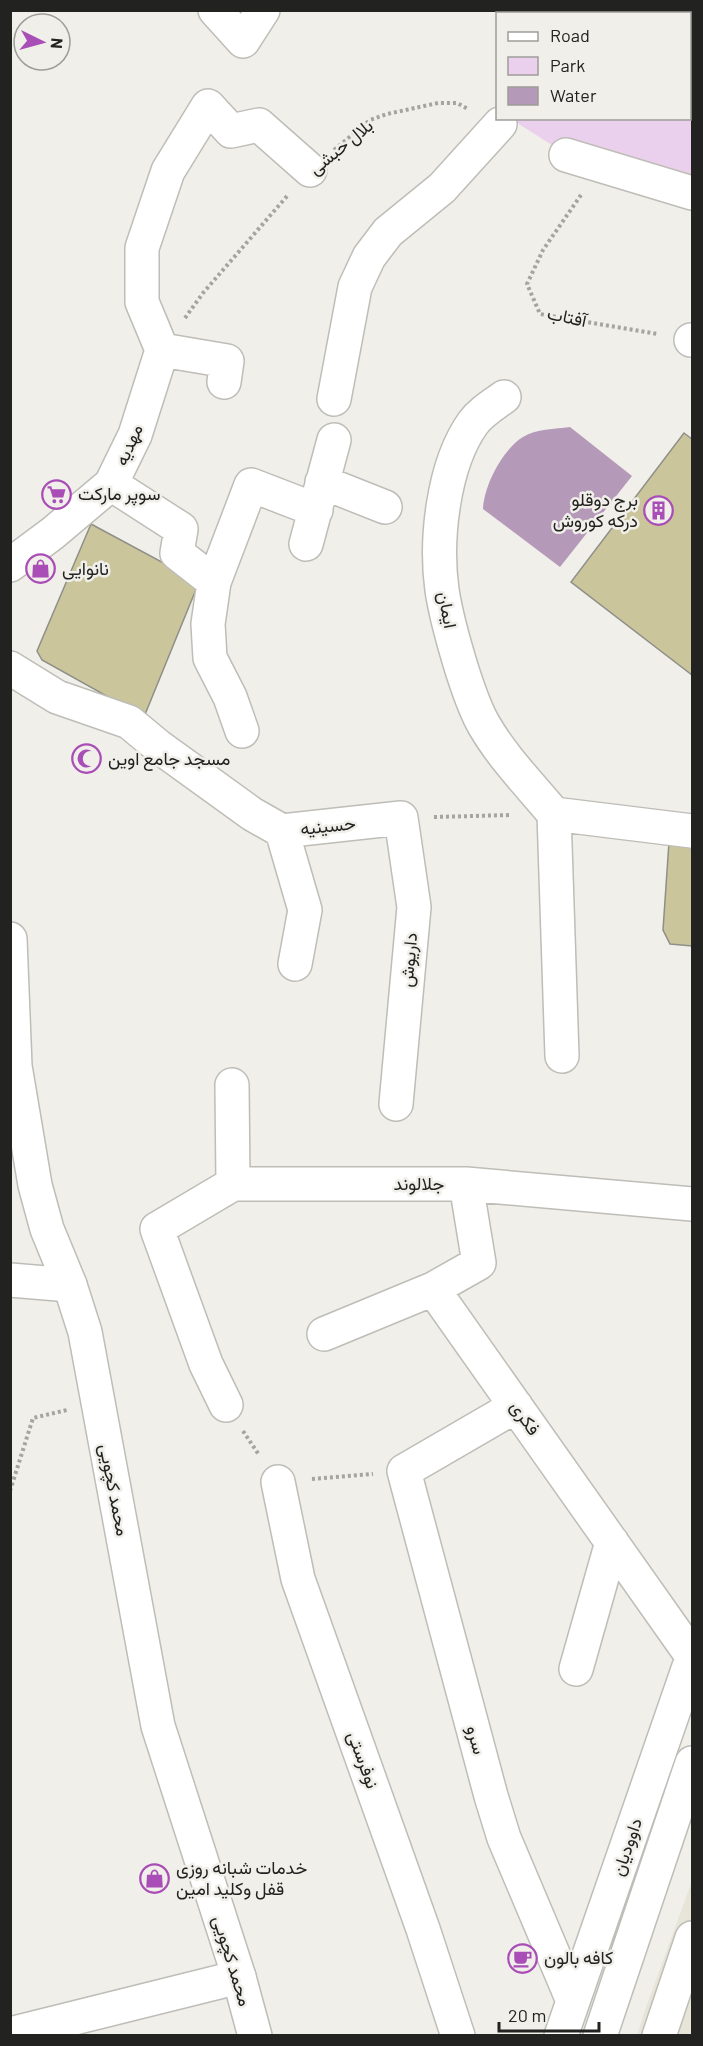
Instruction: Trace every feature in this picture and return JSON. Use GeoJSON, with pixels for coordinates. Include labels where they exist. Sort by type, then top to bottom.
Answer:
{"type":"FeatureCollection","features":[{"type":"Feature","properties":{"kind":"street"},"geometry":{"type":"LineString","coordinates":[[215,10],[243,41],[263,10]]}},
{"type":"Feature","properties":{"kind":"street"},"geometry":{"type":"LineString","coordinates":[[225,382],[227,361],[162,350],[142,302],[142,248],[168,171],[208,106],[231,131],[259,124],[310,170]]}},
{"type":"Feature","properties":{"kind":"street"},"geometry":{"type":"LineString","coordinates":[[334,399],[355,287],[369,257],[388,232],[442,188],[500,124]]}},
{"type":"Feature","properties":{"kind":"street"},"geometry":{"type":"LineString","coordinates":[[566,154],[693,193]]}},
{"type":"Feature","properties":{"kind":"street","name":"مهدیه"},"geometry":{"type":"LineString","coordinates":[[10,566],[111,484],[135,435],[162,350]]}},
{"type":"Feature","properties":{"kind":"street","name":"ایمان"},"geometry":{"type":"LineString","coordinates":[[504,397],[474,421],[454,458],[441,526],[442,590],[453,641],[483,723],[503,754],[554,814]]}},
{"type":"Feature","properties":{"kind":"street"},"geometry":{"type":"LineString","coordinates":[[306,544],[334,440]]}},
{"type":"Feature","properties":{"kind":"street"},"geometry":{"type":"LineString","coordinates":[[111,484],[180,529],[177,553],[214,582]]}},
{"type":"Feature","properties":{"kind":"street"},"geometry":{"type":"LineString","coordinates":[[242,731],[230,697],[210,658],[208,624],[214,582],[251,485],[385,507]]}},
{"type":"Feature","properties":{"kind":"street","name":"حسینیه"},"geometry":{"type":"LineString","coordinates":[[10,668],[57,697],[129,722],[158,746],[252,814],[282,831],[401,818]]}},
{"type":"Feature","properties":{"kind":"street"},"geometry":{"type":"LineString","coordinates":[[562,1056],[554,814],[693,831]]}},
{"type":"Feature","properties":{"kind":"street","name":"داریوش"},"geometry":{"type":"LineString","coordinates":[[396,1104],[414,907],[401,818]]}},
{"type":"Feature","properties":{"kind":"street"},"geometry":{"type":"LineString","coordinates":[[282,831],[305,910],[295,964]]}},
{"type":"Feature","properties":{"kind":"street","name":"محمد کچویی"},"geometry":{"type":"LineString","coordinates":[[10,939],[15,1066],[35,1185],[47,1230],[70,1286],[85,1332],[158,1726],[239,1977],[255,2036]]}},
{"type":"Feature","properties":{"kind":"street"},"geometry":{"type":"LineString","coordinates":[[231,1085],[233,1185]]}},
{"type":"Feature","properties":{"kind":"street"},"geometry":{"type":"LineString","coordinates":[[324,1334],[433,1289],[479,1263],[466,1184]]}},
{"type":"Feature","properties":{"kind":"street","name":"جلالوند"},"geometry":{"type":"LineString","coordinates":[[226,1405],[206,1364],[157,1229],[233,1185],[466,1184],[693,1204]]}},
{"type":"Feature","properties":{"kind":"street"},"geometry":{"type":"LineString","coordinates":[[10,1280],[70,1286]]}},
{"type":"Feature","properties":{"kind":"street","name":"فکری"},"geometry":{"type":"LineString","coordinates":[[433,1289],[693,1657]]}},
{"type":"Feature","properties":{"kind":"street"},"geometry":{"type":"LineString","coordinates":[[404,1471],[516,1406]]}},
{"type":"Feature","properties":{"kind":"street","name":"سرو"},"geometry":{"type":"LineString","coordinates":[[404,1471],[490,1796],[504,1838],[573,2001]]}},
{"type":"Feature","properties":{"kind":"street","name":"نوفرستی"},"geometry":{"type":"LineString","coordinates":[[278,1482],[298,1579],[423,1929],[458,2036]]}},
{"type":"Feature","properties":{"kind":"street"},"geometry":{"type":"LineString","coordinates":[[576,1669],[612,1542]]}},
{"type":"Feature","properties":{"kind":"street","name":"داوودیان"},"geometry":{"type":"LineString","coordinates":[[561,2036],[693,1657]]}},
{"type":"Feature","properties":{"kind":"street","name":"داوودیان"},"geometry":{"type":"LineString","coordinates":[[600,2036],[693,1763]]}},
{"type":"Feature","properties":{"kind":"street"},"geometry":{"type":"LineString","coordinates":[[659,2036],[693,1938]]}},
{"type":"Feature","properties":{"kind":"street"},"geometry":{"type":"LineString","coordinates":[[10,2034],[239,1977]]}},
{"type":"Feature","properties":{"kind":"path","name":"بلال حبشی"},"geometry":{"type":"LineString","coordinates":[[162,350],[203,293],[310,170],[370,120],[438,102],[457,103],[500,124]]}},
{"type":"Feature","properties":{"kind":"path","name":"آفتاب"},"geometry":{"type":"LineString","coordinates":[[602,164],[543,250],[527,284],[540,314],[692,340]]}},
{"type":"Feature","properties":{"kind":"path"},"geometry":{"type":"LineString","coordinates":[[401,818],[554,814]]}},
{"type":"Feature","properties":{"kind":"path"},"geometry":{"type":"LineString","coordinates":[[10,1491],[33,1418],[97,1403]]}},
{"type":"Feature","properties":{"kind":"path"},"geometry":{"type":"LineString","coordinates":[[226,1405],[278,1482],[404,1471]]}},
{"type":"Feature","properties":{"kind":"shaded area"},"geometry":{"type":"Polygon","coordinates":[[[692,1881],[692,2035],[637,2036],[644,2013],[692,1881]]]}},
{"type":"Feature","properties":{"kind":"green space"},"geometry":{"type":"Polygon","coordinates":[[[560,11],[692,11],[692,25],[691,12],[560,11]]]}},
{"type":"Feature","properties":{"kind":"green space"},"geometry":{"type":"Polygon","coordinates":[[[692,73],[692,187],[577,161],[513,120],[691,120],[692,73]]]}},
{"type":"Feature","properties":{"kind":"water"},"geometry":{"type":"Polygon","coordinates":[[[570,427],[632,476],[560,567],[483,509],[491,479],[508,450],[523,437],[534,432],[570,427]]]}},
{"type":"Feature","properties":{"kind":"building","name":"برج دوقلو درکه کوروش"},"geometry":{"type":"Polygon","coordinates":[[[684,433],[692,439],[692,675],[571,582],[684,433]]]}},
{"type":"Feature","properties":{"kind":"building"},"geometry":{"type":"Polygon","coordinates":[[[91,524],[199,582],[144,717],[42,660],[37,651],[91,524]]]}},
{"type":"Feature","properties":{"kind":"building"},"geometry":{"type":"Polygon","coordinates":[[[669,842],[692,844],[692,946],[670,944],[663,930],[669,842]]]}},
{"type":"Feature","properties":{"kind":"place","name":"سوپر مارکت"},"geometry":{"type":"Point","coordinates":[57,494]}},
{"type":"Feature","properties":{"kind":"place","name":"برج دوقلو درکه کوروش"},"geometry":{"type":"Point","coordinates":[659,510]}},
{"type":"Feature","properties":{"kind":"place","name":"نانوایی"},"geometry":{"type":"Point","coordinates":[41,569]}},
{"type":"Feature","properties":{"kind":"place","name":"مسجد جامع اوین"},"geometry":{"type":"Point","coordinates":[87,759]}},
{"type":"Feature","properties":{"kind":"place","name":"خدمات شبانه روزی قفل وکلید امین"},"geometry":{"type":"Point","coordinates":[155,1878]}},
{"type":"Feature","properties":{"kind":"place","name":"کافه بالون"},"geometry":{"type":"Point","coordinates":[523,1958]}}]}
